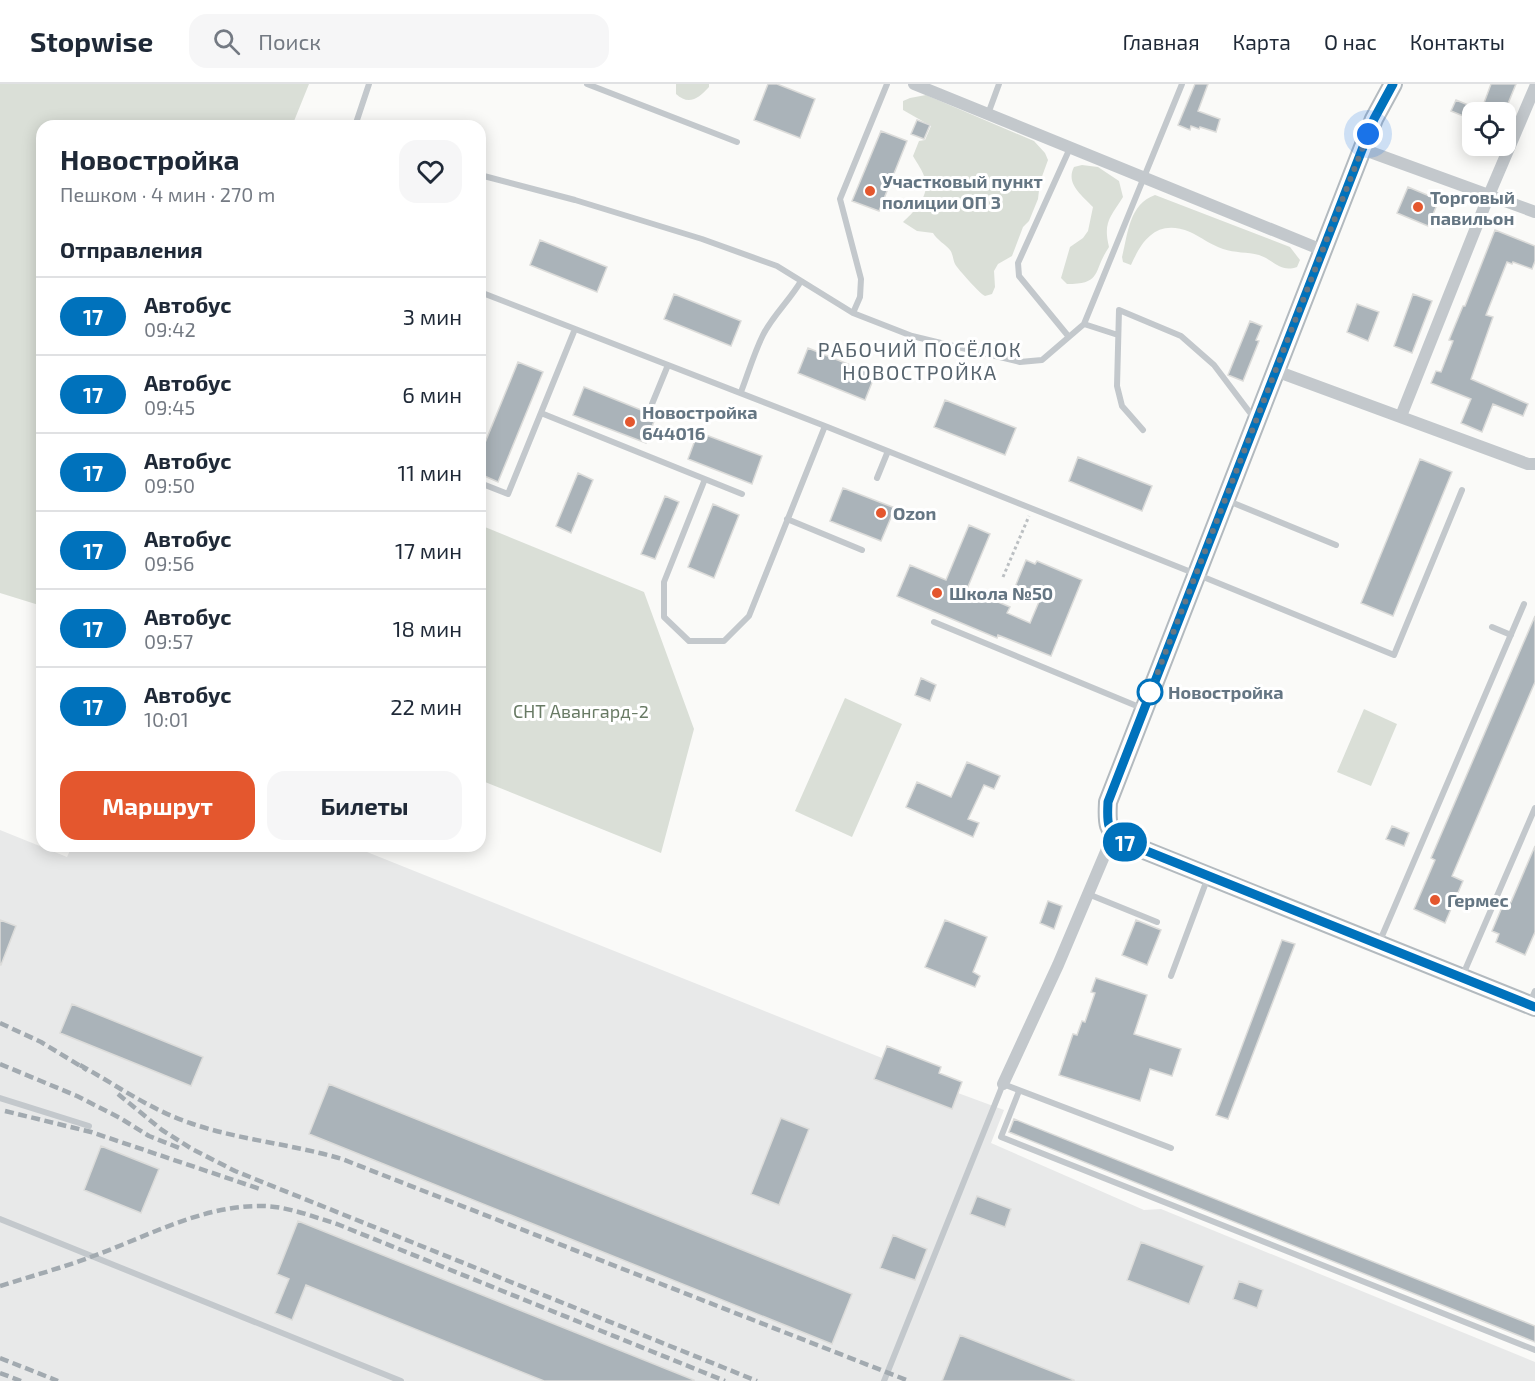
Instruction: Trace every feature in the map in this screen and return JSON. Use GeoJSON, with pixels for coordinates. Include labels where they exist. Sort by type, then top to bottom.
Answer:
{"type":"FeatureCollection","features":[{"type":"Feature","properties":{"kind":"street"},"geometry":{"type":"LineString","coordinates":[[914,84],[1322,250]]}},
{"type":"Feature","properties":{"kind":"street"},"geometry":{"type":"LineString","coordinates":[[1393,84],[1374,119],[1196,574],[1108,802],[1107,822],[1113,835],[1124,842],[1462,978],[1533,1001]]}},
{"type":"Feature","properties":{"kind":"street"},"geometry":{"type":"LineString","coordinates":[[1401,416],[1489,195],[1535,87]]}},
{"type":"Feature","properties":{"kind":"street"},"geometry":{"type":"LineString","coordinates":[[1362,149],[1535,212]]}},
{"type":"Feature","properties":{"kind":"street"},"geometry":{"type":"LineString","coordinates":[[1276,371],[1531,464]]}},
{"type":"Feature","properties":{"kind":"street"},"geometry":{"type":"LineString","coordinates":[[1003,1084],[1058,965],[1113,835]]}},
{"type":"Feature","properties":{"kind":"lane"},"geometry":{"type":"LineString","coordinates":[[357,120],[369,84]]}},
{"type":"Feature","properties":{"kind":"lane"},"geometry":{"type":"LineString","coordinates":[[587,84],[737,142]]}},
{"type":"Feature","properties":{"kind":"lane"},"geometry":{"type":"LineString","coordinates":[[853,313],[860,297],[861,279],[840,199],[887,84]]}},
{"type":"Feature","properties":{"kind":"lane"},"geometry":{"type":"LineString","coordinates":[[988,114],[999,84]]}},
{"type":"Feature","properties":{"kind":"lane"},"geometry":{"type":"LineString","coordinates":[[486,177],[575,200],[702,239],[777,266],[853,313],[912,336],[1020,362],[1042,360],[1084,324],[1182,84]]}},
{"type":"Feature","properties":{"kind":"lane"},"geometry":{"type":"LineString","coordinates":[[1069,337],[1020,276],[1018,264],[1070,148]]}},
{"type":"Feature","properties":{"kind":"lane"},"geometry":{"type":"LineString","coordinates":[[741,392],[763,335],[777,314],[791,299],[801,281]]}},
{"type":"Feature","properties":{"kind":"lane"},"geometry":{"type":"LineString","coordinates":[[486,294],[741,392],[1394,655],[1462,490]]}},
{"type":"Feature","properties":{"kind":"lane"},"geometry":{"type":"LineString","coordinates":[[1143,430],[1122,406],[1117,386],[1119,310],[1180,336],[1214,365],[1257,422]]}},
{"type":"Feature","properties":{"kind":"lane"},"geometry":{"type":"LineString","coordinates":[[1084,324],[1118,335]]}},
{"type":"Feature","properties":{"kind":"lane"},"geometry":{"type":"LineString","coordinates":[[486,485],[508,494],[575,329]]}},
{"type":"Feature","properties":{"kind":"lane"},"geometry":{"type":"LineString","coordinates":[[652,404],[668,365]]}},
{"type":"Feature","properties":{"kind":"lane"},"geometry":{"type":"LineString","coordinates":[[541,412],[742,494]]}},
{"type":"Feature","properties":{"kind":"lane"},"geometry":{"type":"LineString","coordinates":[[705,479],[664,582],[664,617],[689,641],[724,641],[749,616],[825,426]]}},
{"type":"Feature","properties":{"kind":"lane"},"geometry":{"type":"LineString","coordinates":[[878,478],[888,451]]}},
{"type":"Feature","properties":{"kind":"lane"},"geometry":{"type":"LineString","coordinates":[[1225,500],[1336,545]]}},
{"type":"Feature","properties":{"kind":"lane"},"geometry":{"type":"LineString","coordinates":[[788,519],[862,550]]}},
{"type":"Feature","properties":{"kind":"lane"},"geometry":{"type":"LineString","coordinates":[[1379,944],[1524,604]]}},
{"type":"Feature","properties":{"kind":"lane"},"geometry":{"type":"LineString","coordinates":[[934,622],[1144,709]]}},
{"type":"Feature","properties":{"kind":"lane"},"geometry":{"type":"LineString","coordinates":[[1492,627],[1511,635]]}},
{"type":"Feature","properties":{"kind":"lane"},"geometry":{"type":"LineString","coordinates":[[1462,978],[1535,808]]}},
{"type":"Feature","properties":{"kind":"lane"},"geometry":{"type":"LineString","coordinates":[[1171,976],[1208,876]]}},
{"type":"Feature","properties":{"kind":"lane"},"geometry":{"type":"LineString","coordinates":[[1088,894],[1158,922]]}},
{"type":"Feature","properties":{"kind":"lane"},"geometry":{"type":"LineString","coordinates":[[884,1381],[1003,1084],[1171,1148]]}},
{"type":"Feature","properties":{"kind":"lane"},"geometry":{"type":"LineString","coordinates":[[1019,1091],[1001,1137],[1535,1350]]}},
{"type":"Feature","properties":{"kind":"lane"},"geometry":{"type":"LineString","coordinates":[[0,1098],[88,1126]]}},
{"type":"Feature","properties":{"kind":"lane"},"geometry":{"type":"LineString","coordinates":[[0,1219],[401,1381]]}},
{"type":"Feature","properties":{"kind":"path"},"geometry":{"type":"LineString","coordinates":[[1003,577],[1032,509]]}},
{"type":"Feature","properties":{"kind":"shaded area"},"geometry":{"type":"Polygon","coordinates":[[[0,830],[36,845],[36,852],[55,852],[67,857],[69,852],[367,852],[882,1058],[887,1046],[941,1067],[939,1073],[958,1093],[1004,1110],[991,1143],[1144,1210],[1161,1209],[1535,1362],[1535,1381],[0,1381],[0,830]]]}},
{"type":"Feature","properties":{"kind":"green space"},"geometry":{"type":"Polygon","coordinates":[[[0,84],[309,84],[294,120],[36,120],[36,604],[0,593],[0,84]]]}},
{"type":"Feature","properties":{"kind":"green space"},"geometry":{"type":"Polygon","coordinates":[[[676,84],[709,84],[709,87],[698,97],[685,100],[676,94],[676,84]]]}},
{"type":"Feature","properties":{"kind":"green space"},"geometry":{"type":"Polygon","coordinates":[[[926,95],[1034,141],[1048,160],[1040,182],[1038,199],[1029,221],[1023,227],[1012,256],[998,264],[994,271],[995,287],[992,294],[985,296],[974,286],[955,264],[950,250],[933,233],[917,231],[903,222],[916,208],[925,191],[924,176],[913,156],[919,141],[925,140],[931,126],[903,110],[903,101],[926,95]]]}},
{"type":"Feature","properties":{"kind":"green space"},"geometry":{"type":"Polygon","coordinates":[[[1082,165],[1098,167],[1119,181],[1123,197],[1109,220],[1107,239],[1109,247],[1095,275],[1086,282],[1067,284],[1061,278],[1070,247],[1083,238],[1088,231],[1093,207],[1073,184],[1074,167],[1082,165]]]}},
{"type":"Feature","properties":{"kind":"green space"},"geometry":{"type":"Polygon","coordinates":[[[1155,195],[1290,247],[1300,260],[1297,267],[1281,267],[1259,255],[1223,249],[1190,232],[1169,228],[1160,230],[1147,239],[1131,265],[1123,262],[1122,257],[1131,221],[1140,205],[1155,195]]]}},
{"type":"Feature","properties":{"kind":"green space","name":"СНТ Авангард-2"},"geometry":{"type":"Polygon","coordinates":[[[486,527],[644,592],[694,729],[661,853],[486,782],[486,527]]]}},
{"type":"Feature","properties":{"kind":"green space"},"geometry":{"type":"Polygon","coordinates":[[[845,698],[902,724],[852,837],[795,811],[845,698]]]}},
{"type":"Feature","properties":{"kind":"green space"},"geometry":{"type":"Polygon","coordinates":[[[1364,709],[1397,724],[1371,786],[1337,772],[1364,709]]]}},
{"type":"Feature","properties":{"kind":"building"},"geometry":{"type":"Polygon","coordinates":[[[768,84],[777,84],[815,99],[800,138],[754,120],[768,84]]]}},
{"type":"Feature","properties":{"kind":"building"},"geometry":{"type":"Polygon","coordinates":[[[1195,84],[1208,84],[1198,111],[1220,119],[1216,132],[1191,126],[1190,130],[1178,125],[1195,84]]]}},
{"type":"Feature","properties":{"kind":"building"},"geometry":{"type":"Polygon","coordinates":[[[1491,84],[1516,84],[1509,102],[1484,102],[1491,84]]]}},
{"type":"Feature","properties":{"kind":"building"},"geometry":{"type":"Polygon","coordinates":[[[1456,100],[1462,102],[1462,116],[1451,111],[1456,100]]]}},
{"type":"Feature","properties":{"kind":"building"},"geometry":{"type":"Polygon","coordinates":[[[917,120],[930,125],[924,139],[911,134],[917,120]]]}},
{"type":"Feature","properties":{"kind":"building"},"geometry":{"type":"Polygon","coordinates":[[[881,131],[907,141],[879,211],[852,201],[881,131]]]}},
{"type":"Feature","properties":{"kind":"building","name":"Торговый павильон"},"geometry":{"type":"Polygon","coordinates":[[[1408,187],[1439,200],[1428,226],[1397,213],[1408,187]]]}},
{"type":"Feature","properties":{"kind":"building"},"geometry":{"type":"Polygon","coordinates":[[[1495,230],[1535,246],[1535,261],[1532,269],[1507,262],[1486,315],[1493,317],[1471,379],[1528,404],[1523,416],[1493,404],[1482,432],[1461,423],[1471,399],[1431,383],[1436,371],[1441,372],[1453,341],[1449,340],[1495,230]]]}},
{"type":"Feature","properties":{"kind":"building"},"geometry":{"type":"Polygon","coordinates":[[[540,240],[607,267],[597,292],[530,265],[540,240]]]}},
{"type":"Feature","properties":{"kind":"building"},"geometry":{"type":"Polygon","coordinates":[[[674,294],[741,321],[731,346],[664,319],[674,294]]]}},
{"type":"Feature","properties":{"kind":"building"},"geometry":{"type":"Polygon","coordinates":[[[1413,294],[1432,301],[1412,353],[1394,346],[1413,294]]]}},
{"type":"Feature","properties":{"kind":"building"},"geometry":{"type":"Polygon","coordinates":[[[1357,304],[1379,312],[1368,341],[1347,332],[1357,304]]]}},
{"type":"Feature","properties":{"kind":"building"},"geometry":{"type":"Polygon","coordinates":[[[1250,321],[1262,326],[1256,340],[1259,341],[1243,381],[1228,375],[1250,321]]]}},
{"type":"Feature","properties":{"kind":"building"},"geometry":{"type":"Polygon","coordinates":[[[808,348],[875,375],[865,400],[798,373],[808,348]]]}},
{"type":"Feature","properties":{"kind":"building"},"geometry":{"type":"Polygon","coordinates":[[[518,362],[543,372],[498,482],[486,477],[486,440],[518,362]]]}},
{"type":"Feature","properties":{"kind":"building"},"geometry":{"type":"Polygon","coordinates":[[[584,387],[656,416],[646,443],[573,415],[584,387]]]}},
{"type":"Feature","properties":{"kind":"building"},"geometry":{"type":"Polygon","coordinates":[[[945,400],[1016,428],[1005,455],[934,427],[945,400]]]}},
{"type":"Feature","properties":{"kind":"building"},"geometry":{"type":"Polygon","coordinates":[[[698,432],[762,456],[752,484],[688,459],[698,432]]]}},
{"type":"Feature","properties":{"kind":"building"},"geometry":{"type":"Polygon","coordinates":[[[1078,457],[1152,486],[1142,511],[1069,481],[1078,457]]]}},
{"type":"Feature","properties":{"kind":"building"},"geometry":{"type":"Polygon","coordinates":[[[1420,459],[1452,472],[1393,616],[1361,603],[1420,459]]]}},
{"type":"Feature","properties":{"kind":"building"},"geometry":{"type":"Polygon","coordinates":[[[578,473],[593,480],[571,533],[556,526],[578,473]]]}},
{"type":"Feature","properties":{"kind":"building"},"geometry":{"type":"Polygon","coordinates":[[[843,488],[895,508],[881,541],[830,521],[843,488]]]}},
{"type":"Feature","properties":{"kind":"building"},"geometry":{"type":"Polygon","coordinates":[[[665,496],[679,502],[655,559],[641,554],[665,496]]]}},
{"type":"Feature","properties":{"kind":"building"},"geometry":{"type":"Polygon","coordinates":[[[713,504],[739,515],[714,578],[688,567],[713,504]]]}},
{"type":"Feature","properties":{"kind":"building","name":"Школа №50"},"geometry":{"type":"Polygon","coordinates":[[[969,525],[990,534],[967,589],[1010,607],[1007,613],[1030,623],[1041,597],[1015,587],[1026,560],[1035,564],[1037,561],[1082,580],[1051,656],[998,635],[997,638],[897,596],[910,565],[946,580],[969,525]]]}},
{"type":"Feature","properties":{"kind":"building"},"geometry":{"type":"Polygon","coordinates":[[[1535,616],[1535,682],[1452,876],[1463,881],[1445,923],[1414,909],[1435,860],[1431,858],[1535,616]]]}},
{"type":"Feature","properties":{"kind":"building"},"geometry":{"type":"Polygon","coordinates":[[[921,678],[936,685],[930,701],[915,695],[921,678]]]}},
{"type":"Feature","properties":{"kind":"building"},"geometry":{"type":"Polygon","coordinates":[[[967,762],[1000,776],[994,789],[984,785],[968,819],[979,823],[973,837],[906,807],[917,782],[951,797],[967,762]]]}},
{"type":"Feature","properties":{"kind":"building"},"geometry":{"type":"Polygon","coordinates":[[[1392,826],[1409,833],[1404,846],[1386,839],[1392,826]]]}},
{"type":"Feature","properties":{"kind":"building"},"geometry":{"type":"Polygon","coordinates":[[[1535,846],[1535,932],[1525,955],[1496,942],[1499,934],[1492,931],[1505,900],[1511,902],[1535,846]]]}},
{"type":"Feature","properties":{"kind":"building"},"geometry":{"type":"Polygon","coordinates":[[[1048,901],[1062,906],[1054,929],[1040,923],[1048,901]]]}},
{"type":"Feature","properties":{"kind":"building"},"geometry":{"type":"Polygon","coordinates":[[[0,920],[16,926],[1,965],[0,965],[0,920]]]}},
{"type":"Feature","properties":{"kind":"building"},"geometry":{"type":"Polygon","coordinates":[[[945,920],[987,937],[973,972],[980,976],[975,987],[925,967],[945,920]]]}},
{"type":"Feature","properties":{"kind":"building"},"geometry":{"type":"Polygon","coordinates":[[[1136,920],[1161,930],[1147,965],[1122,955],[1136,920]]]}},
{"type":"Feature","properties":{"kind":"building"},"geometry":{"type":"Polygon","coordinates":[[[1282,940],[1295,944],[1228,1119],[1216,1115],[1282,940]]]}},
{"type":"Feature","properties":{"kind":"building"},"geometry":{"type":"Polygon","coordinates":[[[1096,978],[1147,995],[1134,1034],[1181,1049],[1172,1076],[1150,1069],[1140,1101],[1059,1075],[1073,1034],[1077,1035],[1082,1021],[1085,1022],[1095,993],[1091,992],[1096,978]]]}},
{"type":"Feature","properties":{"kind":"building"},"geometry":{"type":"Polygon","coordinates":[[[72,1004],[203,1057],[191,1086],[60,1033],[72,1004]]]}},
{"type":"Feature","properties":{"kind":"building"},"geometry":{"type":"Polygon","coordinates":[[[887,1046],[941,1067],[939,1073],[962,1082],[952,1109],[874,1079],[887,1046]]]}},
{"type":"Feature","properties":{"kind":"building"},"geometry":{"type":"Polygon","coordinates":[[[329,1084],[852,1294],[832,1344],[309,1134],[329,1084]]]}},
{"type":"Feature","properties":{"kind":"building"},"geometry":{"type":"Polygon","coordinates":[[[781,1118],[809,1129],[779,1205],[751,1194],[781,1118]]]}},
{"type":"Feature","properties":{"kind":"building"},"geometry":{"type":"Polygon","coordinates":[[[1014,1119],[1535,1326],[1535,1342],[1009,1132],[1014,1119]]]}},
{"type":"Feature","properties":{"kind":"building"},"geometry":{"type":"Polygon","coordinates":[[[101,1146],[159,1169],[141,1213],[84,1190],[101,1146]]]}},
{"type":"Feature","properties":{"kind":"building"},"geometry":{"type":"Polygon","coordinates":[[[977,1196],[1011,1209],[1005,1227],[970,1214],[977,1196]]]}},
{"type":"Feature","properties":{"kind":"building"},"geometry":{"type":"Polygon","coordinates":[[[298,1221],[694,1381],[544,1381],[306,1285],[292,1320],[275,1313],[289,1279],[277,1274],[298,1221]]]}},
{"type":"Feature","properties":{"kind":"building"},"geometry":{"type":"Polygon","coordinates":[[[893,1235],[927,1249],[915,1280],[880,1268],[893,1235]]]}},
{"type":"Feature","properties":{"kind":"building"},"geometry":{"type":"Polygon","coordinates":[[[1141,1242],[1204,1266],[1189,1304],[1127,1280],[1141,1242]]]}},
{"type":"Feature","properties":{"kind":"building"},"geometry":{"type":"Polygon","coordinates":[[[1239,1281],[1263,1290],[1257,1308],[1233,1299],[1239,1281]]]}},
{"type":"Feature","properties":{"kind":"building"},"geometry":{"type":"Polygon","coordinates":[[[960,1335],[1074,1380],[1074,1381],[942,1381],[960,1335]]]}},
{"type":"Feature","properties":{"kind":"railway"},"geometry":{"type":"LineString","coordinates":[[0,1023],[41,1042],[87,1070]]}},
{"type":"Feature","properties":{"kind":"railway"},"geometry":{"type":"LineString","coordinates":[[0,1064],[77,1096],[149,1136],[182,1149]]}},
{"type":"Feature","properties":{"kind":"railway"},"geometry":{"type":"LineString","coordinates":[[80,1065],[176,1118],[227,1134],[342,1159],[909,1381]]}},
{"type":"Feature","properties":{"kind":"railway"},"geometry":{"type":"LineString","coordinates":[[118,1094],[162,1130],[192,1149],[235,1171],[757,1381]]}},
{"type":"Feature","properties":{"kind":"railway"},"geometry":{"type":"LineString","coordinates":[[5,1111],[91,1132],[260,1189]]}},
{"type":"Feature","properties":{"kind":"railway"},"geometry":{"type":"LineString","coordinates":[[0,1286],[84,1259],[215,1211],[257,1206],[277,1207],[337,1224],[725,1381]]}},
{"type":"Feature","properties":{"kind":"railway"},"geometry":{"type":"LineString","coordinates":[[0,1358],[58,1381]]}},
{"type":"Feature","properties":{"kind":"railway"},"geometry":{"type":"LineString","coordinates":[[0,1373],[21,1381]]}},
{"type":"Feature","properties":{"kind":"bus line","name":"17"},"geometry":{"type":"LineString","coordinates":[[1393,84],[1374,119],[1196,574],[1108,802],[1107,822],[1113,835],[1124,842],[1535,1007]]}},
{"type":"Feature","properties":{"kind":"place","name":"Участковый пункт полиции ОП 3"},"geometry":{"type":"Point","coordinates":[870,191]}},
{"type":"Feature","properties":{"kind":"place","name":"Торговый павильон"},"geometry":{"type":"Point","coordinates":[1418,207]}},
{"type":"Feature","properties":{"kind":"place","name":"Новостройка 644016"},"geometry":{"type":"Point","coordinates":[630,422]}},
{"type":"Feature","properties":{"kind":"place","name":"Ozon"},"geometry":{"type":"Point","coordinates":[881,513]}},
{"type":"Feature","properties":{"kind":"place","name":"Школа №50"},"geometry":{"type":"Point","coordinates":[937,593]}},
{"type":"Feature","properties":{"kind":"place","name":"Новостройка"},"geometry":{"type":"Point","coordinates":[1150,692]}},
{"type":"Feature","properties":{"kind":"place","name":"Гермес"},"geometry":{"type":"Point","coordinates":[1435,900]}},
{"type":"Feature","properties":{"kind":"district","name":"РАБОЧИЙ ПОСЁЛОК НОВОСТРОЙКА"},"geometry":{"type":"Point","coordinates":[920,360]}},
{"type":"Feature","properties":{"kind":"route"},"geometry":{"type":"LineString","coordinates":[[1150,692],[1368,134]]}}]}
